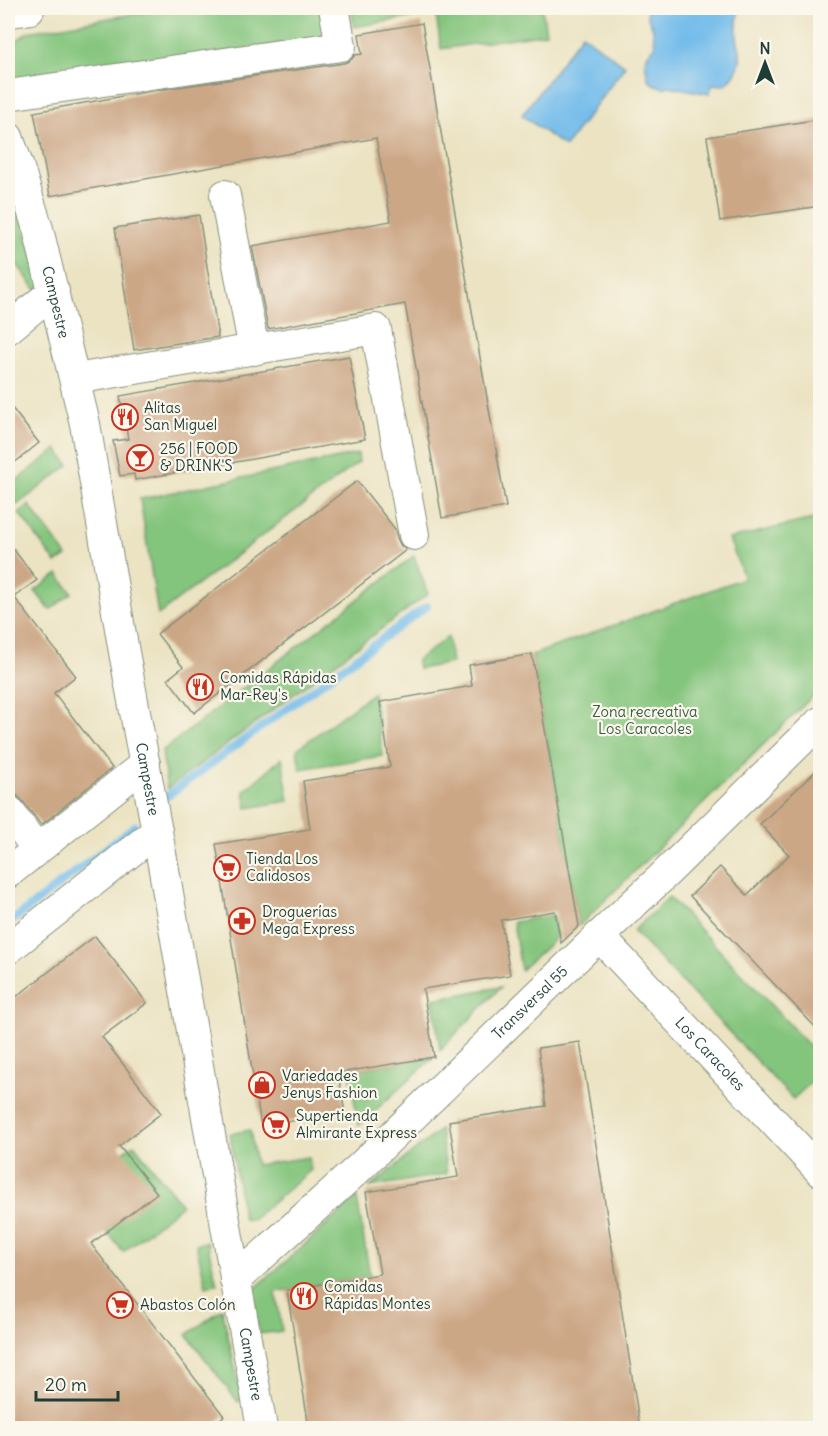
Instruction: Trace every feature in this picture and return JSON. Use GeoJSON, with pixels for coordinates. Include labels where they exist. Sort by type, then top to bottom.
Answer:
{"type":"FeatureCollection","features":[{"type":"Feature","properties":{"kind":"main road"},"geometry":{"type":"LineString","coordinates":[[8,11],[28,8]]}},
{"type":"Feature","properties":{"kind":"street"},"geometry":{"type":"LineString","coordinates":[[8,95],[341,46],[334,8]]}},
{"type":"Feature","properties":{"kind":"street","name":"Campestre"},"geometry":{"type":"LineString","coordinates":[[8,137],[13,170],[38,229],[85,424],[262,1428]]}},
{"type":"Feature","properties":{"kind":"street"},"geometry":{"type":"LineString","coordinates":[[225,195],[254,350]]}},
{"type":"Feature","properties":{"kind":"street"},"geometry":{"type":"LineString","coordinates":[[8,329],[54,291]]}},
{"type":"Feature","properties":{"kind":"street"},"geometry":{"type":"LineString","coordinates":[[75,379],[376,329],[414,535]]}},
{"type":"Feature","properties":{"kind":"street","name":"Transversal 55"},"geometry":{"type":"LineString","coordinates":[[235,1280],[358,1168],[660,879],[820,722]]}},
{"type":"Feature","properties":{"kind":"street"},"geometry":{"type":"LineString","coordinates":[[8,873],[145,764]]}},
{"type":"Feature","properties":{"kind":"street"},"geometry":{"type":"LineString","coordinates":[[8,810],[38,849]]}},
{"type":"Feature","properties":{"kind":"street"},"geometry":{"type":"LineString","coordinates":[[8,949],[157,831]]}},
{"type":"Feature","properties":{"kind":"street","name":"Los Caracoles"},"geometry":{"type":"LineString","coordinates":[[599,936],[820,1171]]}},
{"type":"Feature","properties":{"kind":"green space"},"geometry":{"type":"Polygon","coordinates":[[[168,8],[323,8],[329,37],[15,82],[8,71],[8,50],[28,32],[168,8]]]}},
{"type":"Feature","properties":{"kind":"green space"},"geometry":{"type":"Polygon","coordinates":[[[351,8],[413,8],[414,17],[354,27],[351,8]]]}},
{"type":"Feature","properties":{"kind":"green space"},"geometry":{"type":"Polygon","coordinates":[[[435,8],[542,8],[546,33],[441,49],[435,8]]]}},
{"type":"Feature","properties":{"kind":"green space"},"geometry":{"type":"Polygon","coordinates":[[[9,182],[43,286],[36,290],[8,252],[9,182]]]}},
{"type":"Feature","properties":{"kind":"green space"},"geometry":{"type":"Polygon","coordinates":[[[57,449],[69,465],[17,505],[8,493],[8,487],[57,449]]]}},
{"type":"Feature","properties":{"kind":"green space"},"geometry":{"type":"Polygon","coordinates":[[[358,454],[359,462],[158,615],[140,499],[358,454]]]}},
{"type":"Feature","properties":{"kind":"green space","name":"Zona recreativa Los Caracoles"},"geometry":{"type":"Polygon","coordinates":[[[820,503],[820,689],[579,926],[532,655],[744,578],[729,539],[817,518],[820,503]]]}},
{"type":"Feature","properties":{"kind":"green space"},"geometry":{"type":"Polygon","coordinates":[[[29,505],[67,556],[56,563],[19,513],[29,505]]]}},
{"type":"Feature","properties":{"kind":"green space"},"geometry":{"type":"Polygon","coordinates":[[[414,556],[428,594],[167,789],[162,751],[414,556]]]}},
{"type":"Feature","properties":{"kind":"green space"},"geometry":{"type":"Polygon","coordinates":[[[58,574],[72,593],[50,610],[35,591],[58,574]]]}},
{"type":"Feature","properties":{"kind":"green space"},"geometry":{"type":"Polygon","coordinates":[[[448,637],[452,663],[418,669],[417,660],[448,637]]]}},
{"type":"Feature","properties":{"kind":"green space"},"geometry":{"type":"Polygon","coordinates":[[[373,693],[383,756],[300,769],[297,749],[373,693]]]}},
{"type":"Feature","properties":{"kind":"green space"},"geometry":{"type":"Polygon","coordinates":[[[282,758],[289,801],[247,808],[244,791],[282,758]]]}},
{"type":"Feature","properties":{"kind":"green space"},"geometry":{"type":"Polygon","coordinates":[[[669,897],[820,1057],[820,1074],[793,1099],[633,931],[669,897]]]}},
{"type":"Feature","properties":{"kind":"green space"},"geometry":{"type":"Polygon","coordinates":[[[553,915],[557,937],[521,970],[513,922],[553,915]]]}},
{"type":"Feature","properties":{"kind":"green space"},"geometry":{"type":"Polygon","coordinates":[[[501,987],[440,1050],[433,999],[501,987]]]}},
{"type":"Feature","properties":{"kind":"green space"},"geometry":{"type":"Polygon","coordinates":[[[434,1057],[358,1126],[350,1071],[434,1057]]]}},
{"type":"Feature","properties":{"kind":"green space"},"geometry":{"type":"Polygon","coordinates":[[[250,1130],[256,1165],[309,1157],[311,1170],[252,1220],[247,1220],[243,1218],[230,1134],[250,1130]]]}},
{"type":"Feature","properties":{"kind":"green space"},"geometry":{"type":"Polygon","coordinates":[[[440,1130],[447,1174],[370,1187],[440,1130]]]}},
{"type":"Feature","properties":{"kind":"green space"},"geometry":{"type":"Polygon","coordinates":[[[134,1144],[182,1205],[123,1252],[74,1190],[134,1144]]]}},
{"type":"Feature","properties":{"kind":"green space"},"geometry":{"type":"Polygon","coordinates":[[[357,1198],[370,1276],[276,1292],[282,1331],[259,1334],[252,1291],[357,1198]]]}},
{"type":"Feature","properties":{"kind":"green space"},"geometry":{"type":"Polygon","coordinates":[[[207,1242],[217,1284],[206,1286],[196,1244],[207,1242]]]}},
{"type":"Feature","properties":{"kind":"green space"},"geometry":{"type":"Polygon","coordinates":[[[222,1309],[242,1399],[238,1402],[187,1335],[222,1309]]]}},
{"type":"Feature","properties":{"kind":"water"},"geometry":{"type":"Polygon","coordinates":[[[647,8],[738,8],[737,40],[740,57],[739,66],[732,78],[725,85],[713,84],[709,94],[668,86],[664,88],[653,84],[648,79],[645,62],[655,46],[647,8]]]}},
{"type":"Feature","properties":{"kind":"water"},"geometry":{"type":"Polygon","coordinates":[[[582,34],[625,66],[565,147],[522,115],[582,34]]]}},
{"type":"Feature","properties":{"kind":"building"},"geometry":{"type":"Polygon","coordinates":[[[422,23],[506,507],[442,518],[405,304],[268,329],[252,246],[391,221],[376,138],[50,196],[34,112],[151,91],[344,63],[355,55],[362,54],[359,34],[422,23]]]}},
{"type":"Feature","properties":{"kind":"building"},"geometry":{"type":"Polygon","coordinates":[[[820,119],[820,206],[720,221],[707,137],[820,119]]]}},
{"type":"Feature","properties":{"kind":"building"},"geometry":{"type":"Polygon","coordinates":[[[199,215],[218,337],[134,350],[115,228],[199,215]]]}},
{"type":"Feature","properties":{"kind":"building"},"geometry":{"type":"Polygon","coordinates":[[[349,356],[365,439],[135,480],[134,474],[120,476],[113,441],[128,439],[120,396],[349,356]]]}},
{"type":"Feature","properties":{"kind":"building"},"geometry":{"type":"Polygon","coordinates":[[[8,403],[39,443],[8,468],[8,403]]]}},
{"type":"Feature","properties":{"kind":"building"},"geometry":{"type":"Polygon","coordinates":[[[357,481],[395,529],[401,546],[406,550],[194,713],[168,679],[183,667],[157,634],[357,481]]]}},
{"type":"Feature","properties":{"kind":"building"},"geometry":{"type":"Polygon","coordinates":[[[8,542],[37,580],[14,597],[76,676],[54,693],[112,768],[41,825],[21,799],[15,794],[8,793],[8,542]]]}},
{"type":"Feature","properties":{"kind":"building"},"geometry":{"type":"Polygon","coordinates":[[[532,654],[579,926],[561,943],[555,911],[501,920],[510,975],[423,989],[434,1057],[338,1073],[345,1113],[261,1126],[216,844],[310,829],[303,781],[390,767],[380,702],[472,686],[469,665],[532,654]]]}},
{"type":"Feature","properties":{"kind":"building"},"geometry":{"type":"Polygon","coordinates":[[[820,767],[820,1032],[690,896],[720,867],[747,895],[789,855],[760,824],[820,767]]]}},
{"type":"Feature","properties":{"kind":"building"},"geometry":{"type":"Polygon","coordinates":[[[95,936],[147,1003],[102,1037],[161,1113],[119,1146],[157,1193],[91,1244],[224,1416],[208,1428],[8,1428],[8,1003],[95,936]]]}},
{"type":"Feature","properties":{"kind":"building"},"geometry":{"type":"Polygon","coordinates":[[[580,1042],[640,1428],[309,1428],[287,1290],[380,1274],[366,1192],[458,1177],[449,1121],[546,1106],[538,1048],[580,1042]]]}},
{"type":"Feature","properties":{"kind":"waterway"},"geometry":{"type":"LineString","coordinates":[[167,796],[427,606]]}},
{"type":"Feature","properties":{"kind":"waterway"},"geometry":{"type":"LineString","coordinates":[[8,924],[135,826]]}},
{"type":"Feature","properties":{"kind":"place","name":"Alitas San Miguel"},"geometry":{"type":"Point","coordinates":[125,417]}},
{"type":"Feature","properties":{"kind":"place","name":"256 | FOOD & DRINK'S"},"geometry":{"type":"Point","coordinates":[140,458]}},
{"type":"Feature","properties":{"kind":"place","name":"Comidas Rápidas Mar-Rey's"},"geometry":{"type":"Point","coordinates":[200,687]}},
{"type":"Feature","properties":{"kind":"place","name":"Tienda Los Calidosos"},"geometry":{"type":"Point","coordinates":[227,868]}},
{"type":"Feature","properties":{"kind":"place","name":"Droguerías Mega Express"},"geometry":{"type":"Point","coordinates":[242,921]}},
{"type":"Feature","properties":{"kind":"place","name":"Variedades Jenys Fashion"},"geometry":{"type":"Point","coordinates":[262,1085]}},
{"type":"Feature","properties":{"kind":"place","name":"Supertienda Almirante Express"},"geometry":{"type":"Point","coordinates":[276,1125]}},
{"type":"Feature","properties":{"kind":"place","name":"Comidas Rápidas Montes"},"geometry":{"type":"Point","coordinates":[304,1296]}},
{"type":"Feature","properties":{"kind":"place","name":"Abastos Colón"},"geometry":{"type":"Point","coordinates":[120,1305]}}]}
